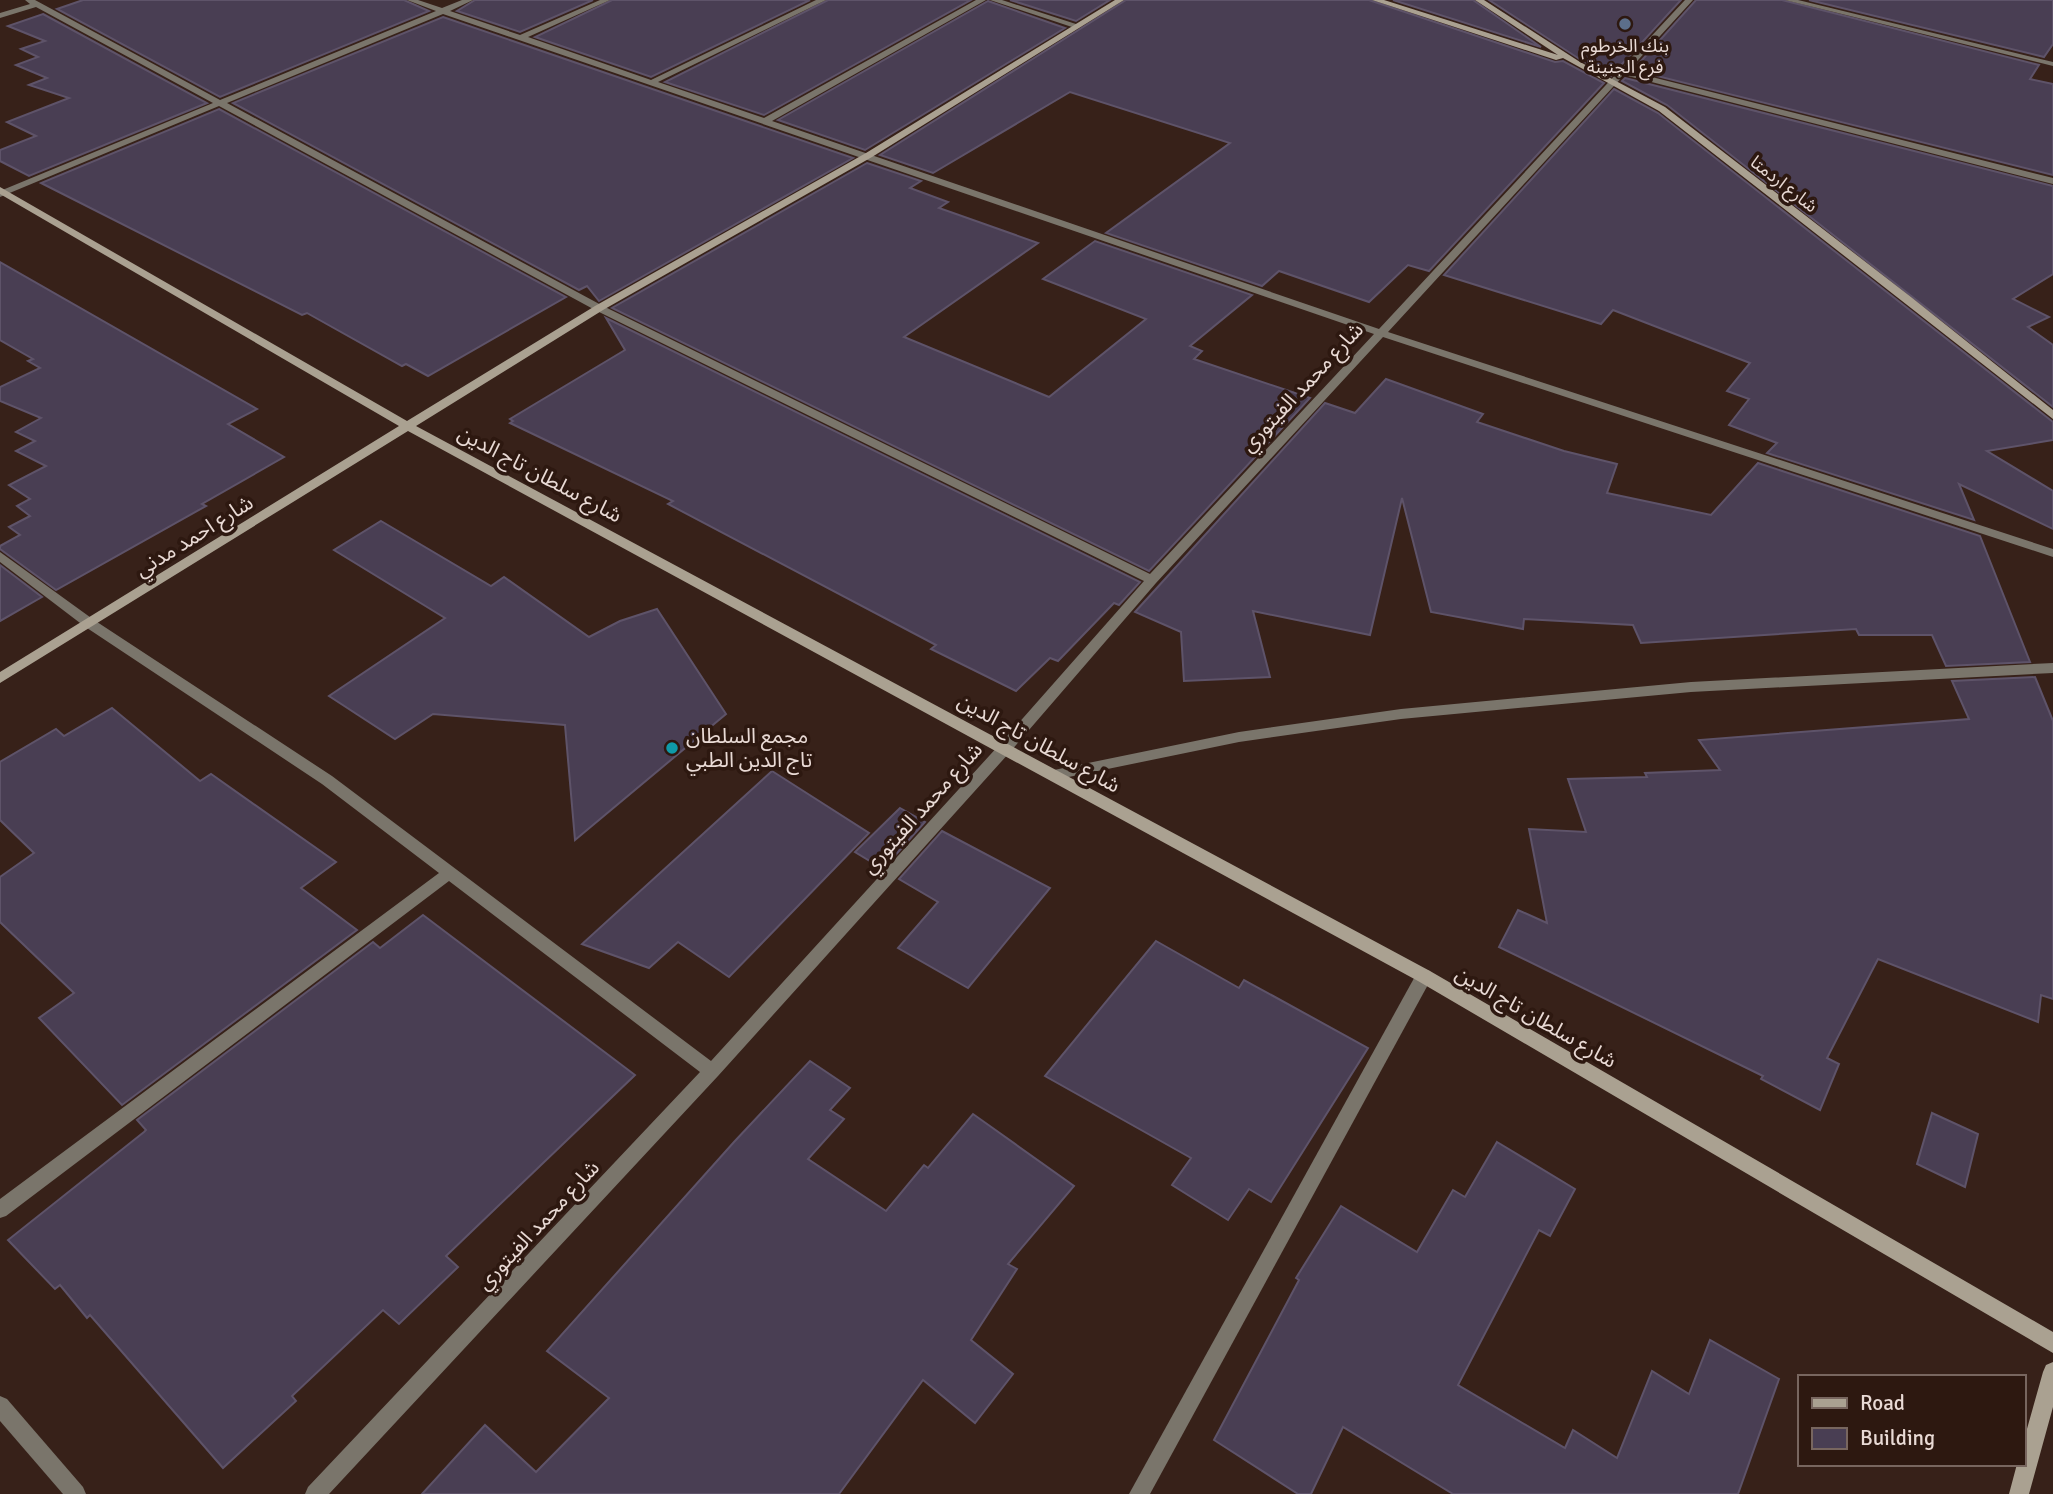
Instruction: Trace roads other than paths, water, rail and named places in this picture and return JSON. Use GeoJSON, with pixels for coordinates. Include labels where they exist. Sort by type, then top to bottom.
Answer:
{"type":"FeatureCollection","features":[{"type":"Feature","properties":{"kind":"street"},"geometry":{"type":"LineString","coordinates":[[411,0],[869,155],[1381,333],[2053,553]]}},
{"type":"Feature","properties":{"kind":"street"},"geometry":{"type":"LineString","coordinates":[[1,192],[469,0]]}},
{"type":"Feature","properties":{"kind":"street"},"geometry":{"type":"LineString","coordinates":[[522,37],[606,0]]}},
{"type":"Feature","properties":{"kind":"street"},"geometry":{"type":"LineString","coordinates":[[652,82],[822,0]]}},
{"type":"Feature","properties":{"kind":"street"},"geometry":{"type":"LineString","coordinates":[[766,121],[982,0]]}},
{"type":"Feature","properties":{"kind":"street"},"geometry":{"type":"LineString","coordinates":[[994,0],[1078,26]]}},
{"type":"Feature","properties":{"kind":"street","name":"شارع احمد مدني"},"geometry":{"type":"LineString","coordinates":[[0,678],[599,308],[869,155],[1120,0]]}},
{"type":"Feature","properties":{"kind":"street"},"geometry":{"type":"LineString","coordinates":[[1376,0],[1577,64]]}},
{"type":"Feature","properties":{"kind":"street","name":"شارع اردمتا"},"geometry":{"type":"LineString","coordinates":[[1479,0],[1577,64],[1662,109],[2053,416]]}},
{"type":"Feature","properties":{"kind":"street","name":"شارع محمد الفيتوري"},"geometry":{"type":"LineString","coordinates":[[315,1494],[712,1071],[1005,748],[1152,580],[1689,0]]}},
{"type":"Feature","properties":{"kind":"street"},"geometry":{"type":"LineString","coordinates":[[1789,0],[2053,64]]}},
{"type":"Feature","properties":{"kind":"street"},"geometry":{"type":"LineString","coordinates":[[0,16],[33,2],[599,308],[1152,580]]}},
{"type":"Feature","properties":{"kind":"street"},"geometry":{"type":"LineString","coordinates":[[1624,72],[2053,180]]}},
{"type":"Feature","properties":{"kind":"street","name":"شارع سلطان تاج الدين"},"geometry":{"type":"LineString","coordinates":[[1,192],[407,426],[1423,976],[2053,1343]]}},
{"type":"Feature","properties":{"kind":"street"},"geometry":{"type":"LineString","coordinates":[[0,556],[89,623],[327,780],[712,1071]]}},
{"type":"Feature","properties":{"kind":"street"},"geometry":{"type":"LineString","coordinates":[[1054,775],[1239,737],[1401,714],[1690,687],[2053,668]]}},
{"type":"Feature","properties":{"kind":"street"},"geometry":{"type":"LineString","coordinates":[[0,1210],[449,873]]}},
{"type":"Feature","properties":{"kind":"street"},"geometry":{"type":"LineString","coordinates":[[1139,1494],[1423,976]]}},
{"type":"Feature","properties":{"kind":"street"},"geometry":{"type":"LineString","coordinates":[[2019,1494],[2053,1372]]}},
{"type":"Feature","properties":{"kind":"street"},"geometry":{"type":"LineString","coordinates":[[0,1406],[76,1494]]}},
{"type":"Feature","properties":{"kind":"place","name":"بنك الخرطوم فرع الجنينة"},"geometry":{"type":"Point","coordinates":[1625,24]}},
{"type":"Feature","properties":{"kind":"place","name":"مجمع السلطان تاج الدين الطبي"},"geometry":{"type":"Point","coordinates":[672,748]}}]}
